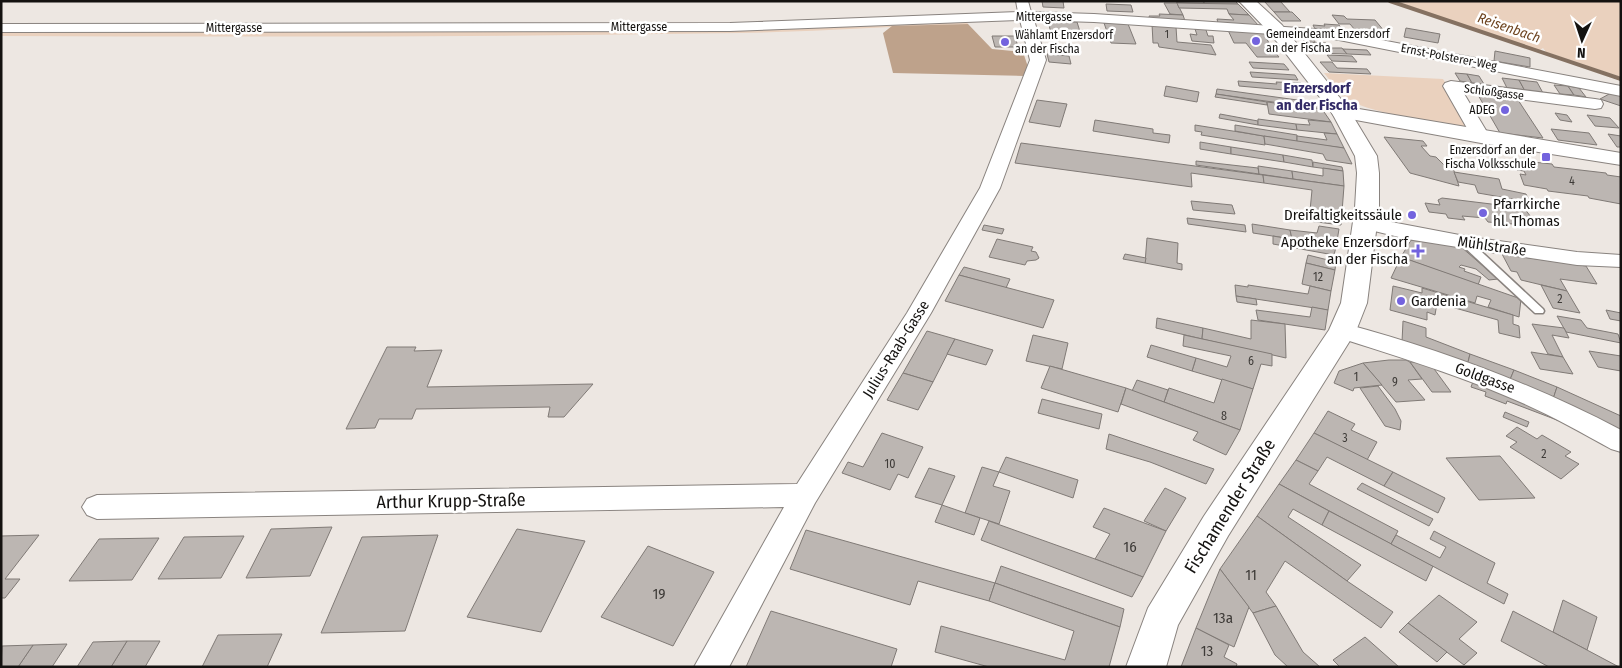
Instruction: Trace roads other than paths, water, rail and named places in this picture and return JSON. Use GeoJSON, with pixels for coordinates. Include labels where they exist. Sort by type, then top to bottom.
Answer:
{"type":"FeatureCollection","features":[{"type":"Feature","properties":{"kind":"main road","name":"Fischamender Straße"},"geometry":{"type":"LineString","coordinates":[[1146,667],[1161,620],[1216,526],[1335,341],[1354,303],[1365,223],[1368,173],[1366,156],[1341,112],[1276,29],[1247,1]]}},
{"type":"Feature","properties":{"kind":"main road"},"geometry":{"type":"LineString","coordinates":[[1341,112],[1621,159]]}},
{"type":"Feature","properties":{"kind":"street","name":"Mittergasse"},"geometry":{"type":"LineString","coordinates":[[1,28],[730,27],[1024,9],[1094,18],[1276,29]]}},
{"type":"Feature","properties":{"kind":"street","name":"Julius-Raab-Gasse"},"geometry":{"type":"LineString","coordinates":[[710,667],[805,494],[919,313],[990,188],[1038,60],[1024,9]]}},
{"type":"Feature","properties":{"kind":"street","name":"Ernst-Polsterer-Weg"},"geometry":{"type":"LineString","coordinates":[[1276,29],[1329,34],[1621,91]]}},
{"type":"Feature","properties":{"kind":"street","name":"Schloßgasse"},"geometry":{"type":"LineString","coordinates":[[1481,137],[1451,86],[1595,104]]}},
{"type":"Feature","properties":{"kind":"street","name":"Mühlstraße"},"geometry":{"type":"LineString","coordinates":[[1365,223],[1408,234],[1466,243],[1588,259],[1621,261]]}},
{"type":"Feature","properties":{"kind":"street","name":"Goldgasse"},"geometry":{"type":"LineString","coordinates":[[1335,341],[1445,364],[1516,389],[1566,412],[1621,442]]}},
{"type":"Feature","properties":{"kind":"street","name":"Arthur Krupp-Straße"},"geometry":{"type":"LineString","coordinates":[[97,507],[805,494]]}},
{"type":"Feature","properties":{"kind":"lane"},"geometry":{"type":"LineString","coordinates":[[1466,243],[1539,311]]}},
{"type":"Feature","properties":{"kind":"waterway","name":"Reisenbach"},"geometry":{"type":"LineString","coordinates":[[1390,1],[1621,79]]}},
{"type":"Feature","properties":{"kind":"place","name":"Gemeindeamt Enzersdorf an der Fischa"},"geometry":{"type":"Point","coordinates":[1256,41]}},
{"type":"Feature","properties":{"kind":"place","name":"Wählamt Enzersdorf an der Fischa"},"geometry":{"type":"Point","coordinates":[1005,42]}},
{"type":"Feature","properties":{"kind":"place","name":"ADEG"},"geometry":{"type":"Point","coordinates":[1505,110]}},
{"type":"Feature","properties":{"kind":"place","name":"Enzersdorf an der Fischa Volksschule"},"geometry":{"type":"Point","coordinates":[1546,157]}},
{"type":"Feature","properties":{"kind":"place","name":"Pfarrkirche hl. Thomas"},"geometry":{"type":"Point","coordinates":[1483,213]}},
{"type":"Feature","properties":{"kind":"place","name":"Dreifaltigkeitssäule"},"geometry":{"type":"Point","coordinates":[1412,215]}},
{"type":"Feature","properties":{"kind":"place","name":"Apotheke Enzersdorf an der Fischa"},"geometry":{"type":"Point","coordinates":[1418,251]}},
{"type":"Feature","properties":{"kind":"place","name":"Gardenia"},"geometry":{"type":"Point","coordinates":[1401,301]}},
{"type":"Feature","properties":{"kind":"district","name":"Enzersdorf an der Fischa"},"geometry":{"type":"Point","coordinates":[1317,96]}}]}
